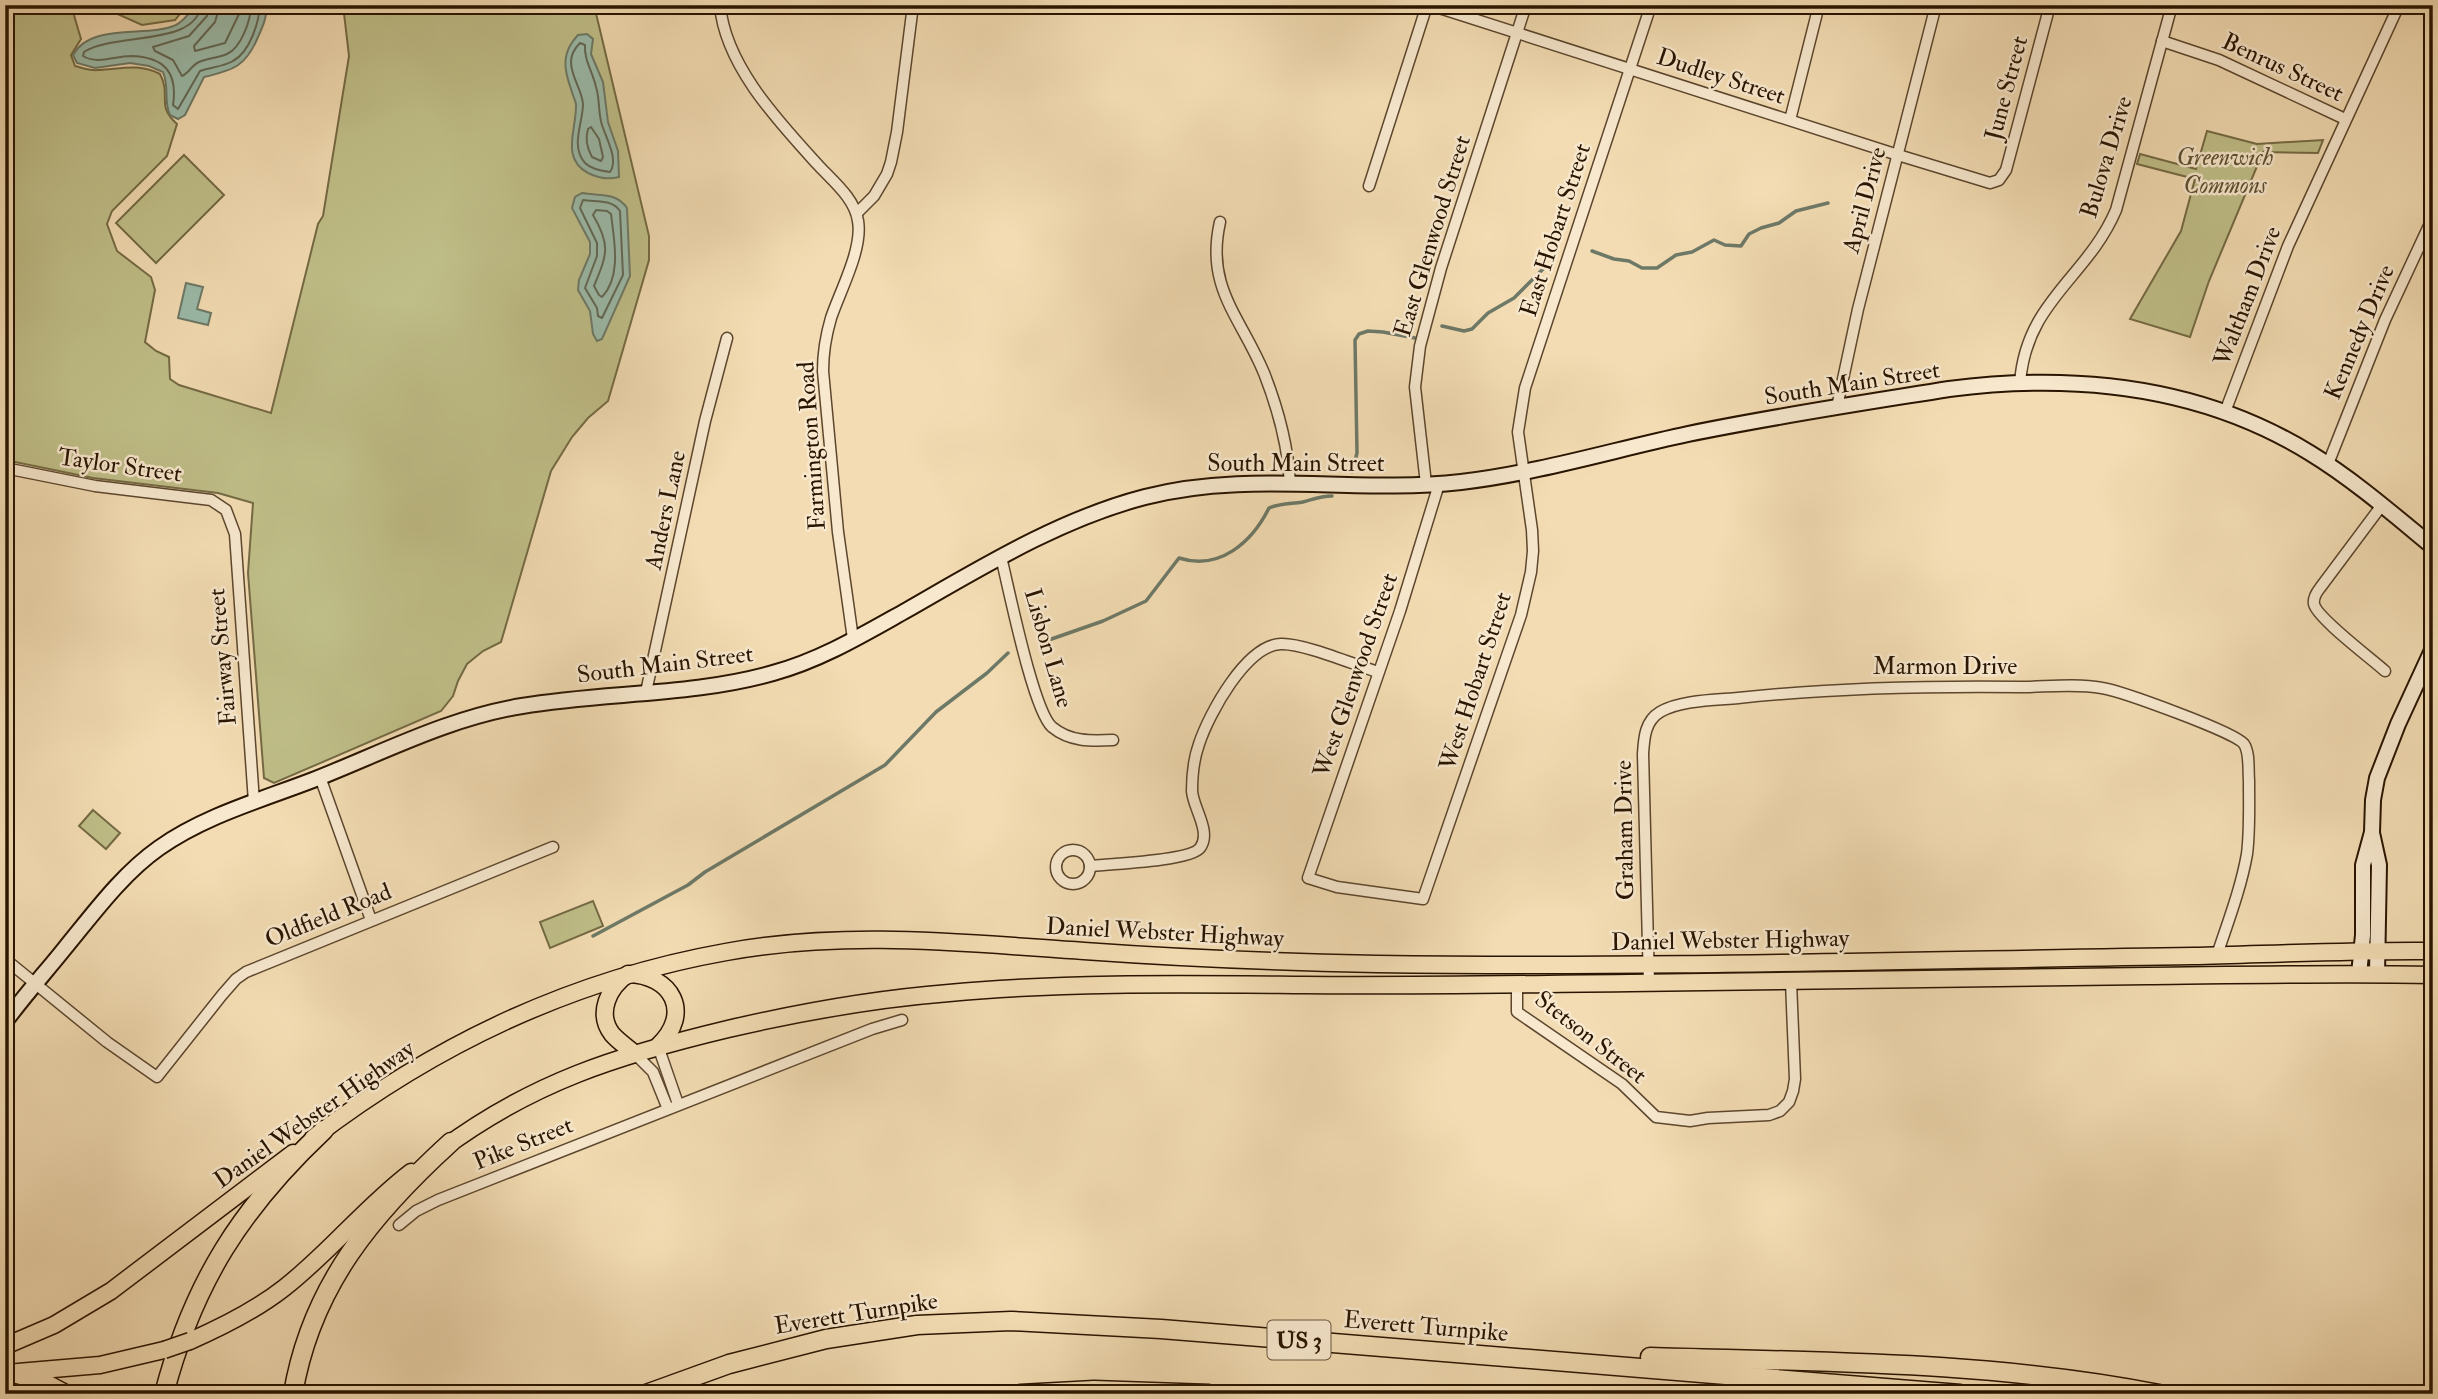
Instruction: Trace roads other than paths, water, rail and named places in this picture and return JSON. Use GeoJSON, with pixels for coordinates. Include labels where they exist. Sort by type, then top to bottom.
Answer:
{"type":"FeatureCollection","features":[{"type":"Feature","properties":{"kind":"highway"},"geometry":{"type":"LineString","coordinates":[[164,1394],[191,1310],[220,1253],[265,1190],[324,1130]]}},
{"type":"Feature","properties":{"kind":"highway"},"geometry":{"type":"LineString","coordinates":[[293,1394],[312,1327],[327,1291],[342,1265],[358,1240],[383,1210],[451,1142]]}},
{"type":"Feature","properties":{"kind":"highway","name":"Everett Turnpike"},"geometry":{"type":"LineString","coordinates":[[646,1394],[729,1364],[797,1345],[881,1329],[1011,1321],[1105,1324],[1960,1394]]}},
{"type":"Feature","properties":{"kind":"highway"},"geometry":{"type":"LineString","coordinates":[[1441,1351],[1922,1365],[2050,1376],[2159,1394]]}},
{"type":"Feature","properties":{"kind":"highway"},"geometry":{"type":"LineString","coordinates":[[7,1373],[37,1379],[65,1394]]}},
{"type":"Feature","properties":{"kind":"highway"},"geometry":{"type":"LineString","coordinates":[[1021,1394],[1094,1390],[1209,1394]]}},
{"type":"Feature","properties":{"kind":"main road","name":"Daniel Webster Highway"},"geometry":{"type":"LineString","coordinates":[[5,1346],[54,1325],[111,1291],[324,1130],[401,1076],[481,1031],[549,1001],[628,974],[746,948],[857,938],[932,940],[1150,956],[1331,963],[1648,964],[2433,951]]}},
{"type":"Feature","properties":{"kind":"main road","name":"Daniel Webster Highway"},"geometry":{"type":"LineString","coordinates":[[7,1373],[90,1366],[164,1350],[190,1341],[233,1320],[282,1290],[384,1194],[451,1142],[499,1110],[550,1084],[658,1046],[842,1006],[992,989],[1262,983],[1517,984],[2377,973],[2433,975]]}},
{"type":"Feature","properties":{"kind":"main road"},"geometry":{"type":"LineString","coordinates":[[634,1053],[614,1036],[607,1026],[605,1014],[610,993],[628,974],[657,981],[666,988],[674,1001],[675,1022],[667,1037],[658,1046]]}},
{"type":"Feature","properties":{"kind":"street"},"geometry":{"type":"LineString","coordinates":[[720,5],[726,35],[754,88],[784,128],[846,195],[856,213],[874,196],[891,162],[913,5]]}},
{"type":"Feature","properties":{"kind":"street"},"geometry":{"type":"LineString","coordinates":[[1369,186],[1428,5]]}},
{"type":"Feature","properties":{"kind":"street","name":"Dudley Street"},"geometry":{"type":"LineString","coordinates":[[1428,5],[1898,155],[1990,183],[1999,180]]}},
{"type":"Feature","properties":{"kind":"street","name":"East Glenwood Street"},"geometry":{"type":"LineString","coordinates":[[1433,484],[1415,396],[1418,355],[1441,268],[1527,5]]}},
{"type":"Feature","properties":{"kind":"street","name":"East Hobart Street"},"geometry":{"type":"LineString","coordinates":[[1522,472],[1518,432],[1525,388],[1651,5]]}},
{"type":"Feature","properties":{"kind":"street"},"geometry":{"type":"LineString","coordinates":[[1790,120],[1819,5]]}},
{"type":"Feature","properties":{"kind":"street","name":"April Drive"},"geometry":{"type":"LineString","coordinates":[[1838,407],[1854,322],[1936,5]]}},
{"type":"Feature","properties":{"kind":"street","name":"June Street"},"geometry":{"type":"LineString","coordinates":[[1999,180],[2006,170],[2050,5]]}},
{"type":"Feature","properties":{"kind":"street","name":"Bulova Drive"},"geometry":{"type":"LineString","coordinates":[[2020,383],[2023,356],[2039,318],[2057,292],[2092,253],[2116,210],[2172,5]]}},
{"type":"Feature","properties":{"kind":"street","name":"Waltham Drive"},"geometry":{"type":"LineString","coordinates":[[2225,412],[2288,246],[2399,5]]}},
{"type":"Feature","properties":{"kind":"street","name":"Benrus Street"},"geometry":{"type":"LineString","coordinates":[[2162,41],[2219,60],[2345,119]]}},
{"type":"Feature","properties":{"kind":"street","name":"Farmington Road"},"geometry":{"type":"LineString","coordinates":[[853,639],[838,532],[823,355],[830,322],[858,239],[856,213]]}},
{"type":"Feature","properties":{"kind":"street"},"geometry":{"type":"LineString","coordinates":[[1220,222],[1216,249],[1222,290],[1268,385],[1287,454],[1290,483]]}},
{"type":"Feature","properties":{"kind":"street","name":"Kennedy Drive"},"geometry":{"type":"LineString","coordinates":[[2328,464],[2380,331],[2432,222]]}},
{"type":"Feature","properties":{"kind":"street","name":"Anders Lane"},"geometry":{"type":"LineString","coordinates":[[646,692],[697,459],[727,338]]}},
{"type":"Feature","properties":{"kind":"street","name":"South Main Street"},"geometry":{"type":"LineString","coordinates":[[5,1023],[35,983],[137,865],[180,835],[413,737],[464,719],[548,702],[721,684],[771,674],[815,659],[1001,557],[1085,518],[1138,499],[1192,487],[1290,483],[1433,484],[1522,472],[1690,434],[1949,389],[2020,383],[2081,383],[2129,388],[2182,398],[2225,412],[2280,437],[2328,464],[2433,547]]}},
{"type":"Feature","properties":{"kind":"street","name":"Taylor Street"},"geometry":{"type":"LineString","coordinates":[[5,468],[95,486],[199,498],[216,503],[226,510]]}},
{"type":"Feature","properties":{"kind":"street","name":"West Hobart Street"},"geometry":{"type":"LineString","coordinates":[[1308,878],[1337,887],[1423,899],[1527,593],[1533,551],[1522,472]]}},
{"type":"Feature","properties":{"kind":"street","name":"West Glenwood Street"},"geometry":{"type":"LineString","coordinates":[[1308,878],[1378,672],[1433,484]]}},
{"type":"Feature","properties":{"kind":"street"},"geometry":{"type":"LineString","coordinates":[[2382,505],[2319,588],[2314,603],[2324,618],[2385,671]]}},
{"type":"Feature","properties":{"kind":"street","name":"Fairway Street"},"geometry":{"type":"LineString","coordinates":[[226,510],[235,534],[254,802]]}},
{"type":"Feature","properties":{"kind":"street","name":"Lisbon Lane"},"geometry":{"type":"LineString","coordinates":[[1001,557],[1032,683],[1044,717],[1052,727],[1086,742],[1113,740]]}},
{"type":"Feature","properties":{"kind":"street"},"geometry":{"type":"LineString","coordinates":[[1090,866],[1182,857],[1202,846],[1204,833],[1192,789],[1198,746],[1237,674],[1263,649],[1283,644],[1300,647],[1378,672]]}},
{"type":"Feature","properties":{"kind":"street"},"geometry":{"type":"LineString","coordinates":[[2359,974],[2363,865],[2372,832],[2373,800],[2383,758],[2433,648]]}},
{"type":"Feature","properties":{"kind":"street","name":"Marmon Drive"},"geometry":{"type":"LineString","coordinates":[[1651,720],[1669,708],[1700,702],[1837,689],[2085,687],[2126,694],[2235,737],[2244,743],[2248,759],[2247,852],[2236,898],[2217,955]]}},
{"type":"Feature","properties":{"kind":"street","name":"Graham Drive"},"geometry":{"type":"LineString","coordinates":[[1648,983],[1643,754],[1646,730],[1651,720]]}},
{"type":"Feature","properties":{"kind":"street"},"geometry":{"type":"LineString","coordinates":[[320,777],[371,920]]}},
{"type":"Feature","properties":{"kind":"street"},"geometry":{"type":"LineString","coordinates":[[2372,832],[2379,864],[2377,973]]}},
{"type":"Feature","properties":{"kind":"street","name":"Oldfield Road"},"geometry":{"type":"LineString","coordinates":[[35,983],[107,1042],[157,1077],[236,979],[261,965],[554,846]]}},
{"type":"Feature","properties":{"kind":"street"},"geometry":{"type":"LineString","coordinates":[[5,959],[35,983]]}},
{"type":"Feature","properties":{"kind":"street","name":"Stetson Street"},"geometry":{"type":"LineString","coordinates":[[1517,984],[1517,1012],[1622,1084],[1656,1117],[1690,1122],[1708,1118],[1769,1115],[1780,1111],[1789,1102],[1795,1079],[1791,982]]}},
{"type":"Feature","properties":{"kind":"street","name":"Pike Street"},"geometry":{"type":"LineString","coordinates":[[398,1225],[416,1211],[438,1200],[678,1104],[872,1029],[902,1020]]}},
{"type":"Feature","properties":{"kind":"street"},"geometry":{"type":"LineString","coordinates":[[658,1046],[678,1104]]}},
{"type":"Feature","properties":{"kind":"street"},"geometry":{"type":"LineString","coordinates":[[634,1053],[653,1072],[668,1109]]}},
{"type":"Feature","properties":{"kind":"water"},"geometry":{"type":"Polygon","coordinates":[[[196,5],[267,5],[263,25],[249,55],[231,69],[204,77],[185,115],[178,119],[170,115],[168,110],[163,72],[149,66],[130,63],[95,68],[77,63],[73,55],[81,45],[106,34],[164,29],[176,25],[196,5]]]}},
{"type":"Feature","properties":{"kind":"water"},"geometry":{"type":"Polygon","coordinates":[[[587,34],[593,39],[591,54],[603,82],[608,122],[618,151],[619,177],[615,178],[603,178],[588,173],[579,167],[572,151],[576,104],[566,74],[566,60],[573,41],[578,35],[587,34]]]}},
{"type":"Feature","properties":{"kind":"water"},"geometry":{"type":"Polygon","coordinates":[[[582,193],[618,199],[627,208],[630,276],[602,339],[597,341],[593,334],[590,311],[578,290],[579,280],[590,254],[590,242],[572,208],[575,197],[582,193]]]}},
{"type":"Feature","properties":{"kind":"water"},"geometry":{"type":"Polygon","coordinates":[[[186,283],[203,287],[197,309],[211,313],[208,325],[178,318],[186,283]]]}},
{"type":"Feature","properties":{"kind":"waterway"},"geometry":{"type":"LineString","coordinates":[[1592,251],[1629,261],[1642,268],[1657,268],[1676,255],[1692,252],[1714,240],[1725,245],[1741,246],[1749,234],[1761,228],[1779,223],[1796,211],[1828,203]]}},
{"type":"Feature","properties":{"kind":"waterway"},"geometry":{"type":"LineString","coordinates":[[1442,326],[1464,331],[1472,329],[1488,313],[1514,298],[1545,267]]}},
{"type":"Feature","properties":{"kind":"waterway"},"geometry":{"type":"LineString","coordinates":[[1352,472],[1357,453],[1355,340],[1359,334],[1368,331],[1415,338]]}},
{"type":"Feature","properties":{"kind":"waterway"},"geometry":{"type":"LineString","coordinates":[[1043,642],[1103,621],[1146,601],[1179,558],[1208,560],[1233,551],[1254,532],[1269,508],[1332,496]]}},
{"type":"Feature","properties":{"kind":"waterway"},"geometry":{"type":"LineString","coordinates":[[593,936],[688,885],[705,872],[885,765],[936,712],[987,673],[1008,653]]}},
{"type":"Feature","properties":{"kind":"park label","name":"Greenwich Commons"},"geometry":{"type":"Point","coordinates":[2225,171]}}]}
